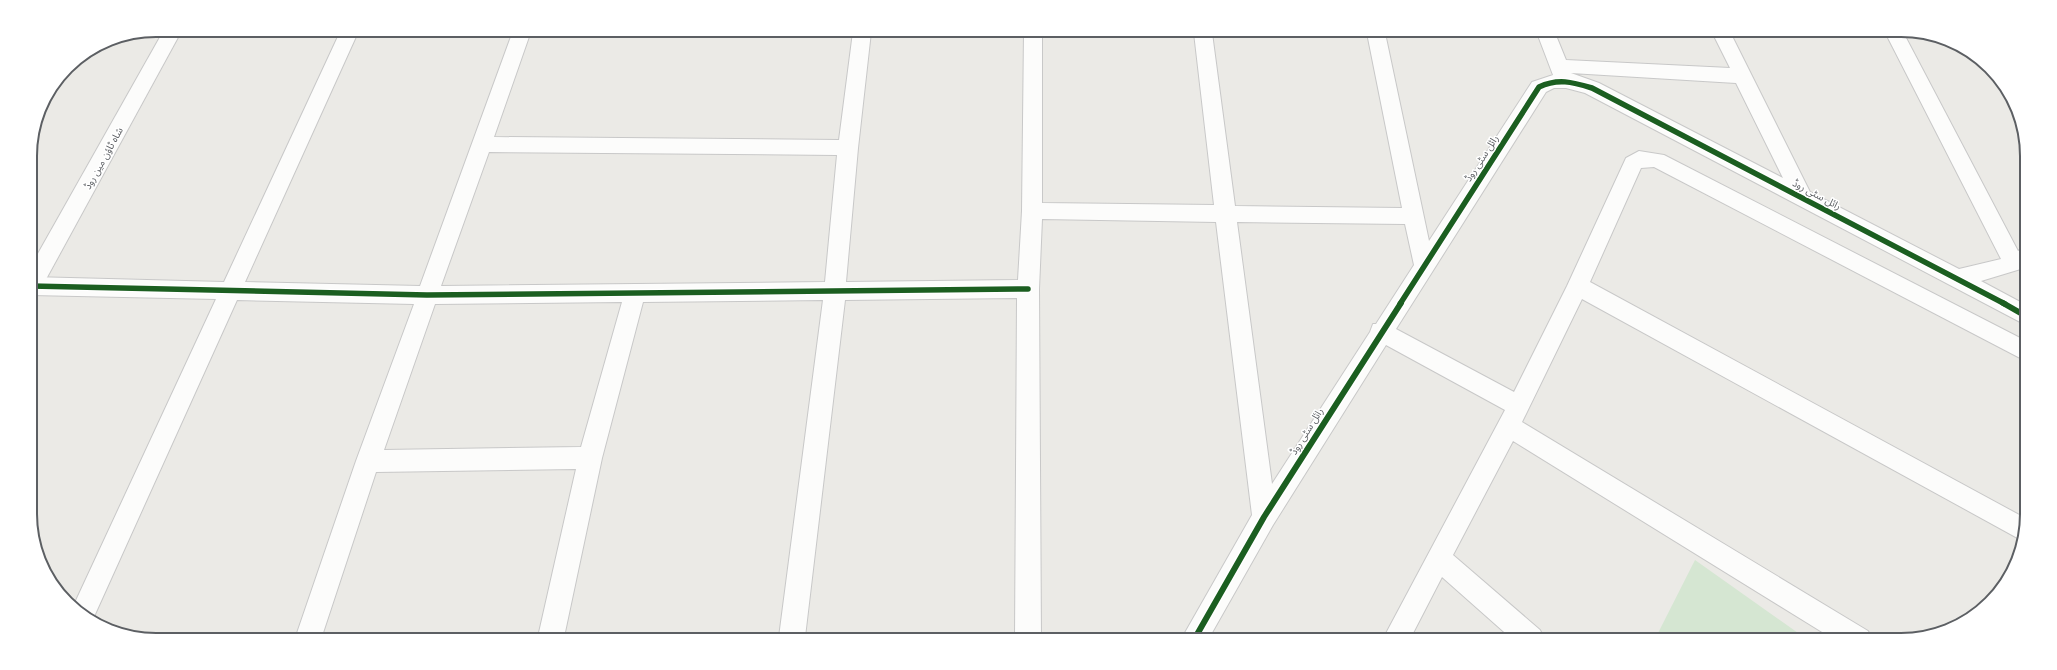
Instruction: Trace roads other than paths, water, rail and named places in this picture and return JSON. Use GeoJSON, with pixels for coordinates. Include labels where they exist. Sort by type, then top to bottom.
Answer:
{"type":"FeatureCollection","features":[{"type":"Feature","properties":{"kind":"street","name":"شاہ ٹاؤن مین روڈ"},"geometry":{"type":"LineString","coordinates":[[37,275],[169,37]]}},
{"type":"Feature","properties":{"kind":"street"},"geometry":{"type":"LineString","coordinates":[[85,609],[347,37]]}},
{"type":"Feature","properties":{"kind":"street"},"geometry":{"type":"LineString","coordinates":[[310,633],[368,461],[520,37]]}},
{"type":"Feature","properties":{"kind":"street"},"geometry":{"type":"LineString","coordinates":[[792,633],[835,290],[848,148],[861,37]]}},
{"type":"Feature","properties":{"kind":"street"},"geometry":{"type":"LineString","coordinates":[[1028,633],[1028,289],[1032,211],[1033,37]]}},
{"type":"Feature","properties":{"kind":"street"},"geometry":{"type":"LineString","coordinates":[[1204,37],[1264,517]]}},
{"type":"Feature","properties":{"kind":"street"},"geometry":{"type":"LineString","coordinates":[[1377,37],[1424,265]]}},
{"type":"Feature","properties":{"kind":"street"},"geometry":{"type":"LineString","coordinates":[[1548,37],[1561,73],[1742,76]]}},
{"type":"Feature","properties":{"kind":"street"},"geometry":{"type":"LineString","coordinates":[[1723,37],[1802,197]]}},
{"type":"Feature","properties":{"kind":"street"},"geometry":{"type":"LineString","coordinates":[[1897,37],[2019,261],[1957,278]]}},
{"type":"Feature","properties":{"kind":"street","name":"رائل سٹی روڈ"},"geometry":{"type":"LineString","coordinates":[[1198,633],[1264,517],[1381,331],[1539,87],[1561,73],[1802,197],[2020,313]]}},
{"type":"Feature","properties":{"kind":"street"},"geometry":{"type":"LineString","coordinates":[[481,144],[848,148]]}},
{"type":"Feature","properties":{"kind":"street"},"geometry":{"type":"LineString","coordinates":[[1399,633],[1514,416],[1578,286],[1633,163],[1639,159],[1647,158],[1657,160],[2020,349]]}},
{"type":"Feature","properties":{"kind":"street"},"geometry":{"type":"LineString","coordinates":[[1032,211],[1414,216]]}},
{"type":"Feature","properties":{"kind":"street"},"geometry":{"type":"LineString","coordinates":[[37,286],[427,295],[1028,289]]}},
{"type":"Feature","properties":{"kind":"street"},"geometry":{"type":"LineString","coordinates":[[1578,286],[2019,528]]}},
{"type":"Feature","properties":{"kind":"street"},"geometry":{"type":"LineString","coordinates":[[552,633],[590,458],[635,292]]}},
{"type":"Feature","properties":{"kind":"street"},"geometry":{"type":"LineString","coordinates":[[1381,331],[1848,633]]}},
{"type":"Feature","properties":{"kind":"street"},"geometry":{"type":"LineString","coordinates":[[368,461],[590,458]]}},
{"type":"Feature","properties":{"kind":"street"},"geometry":{"type":"LineString","coordinates":[[1439,560],[1524,633]]}}]}
